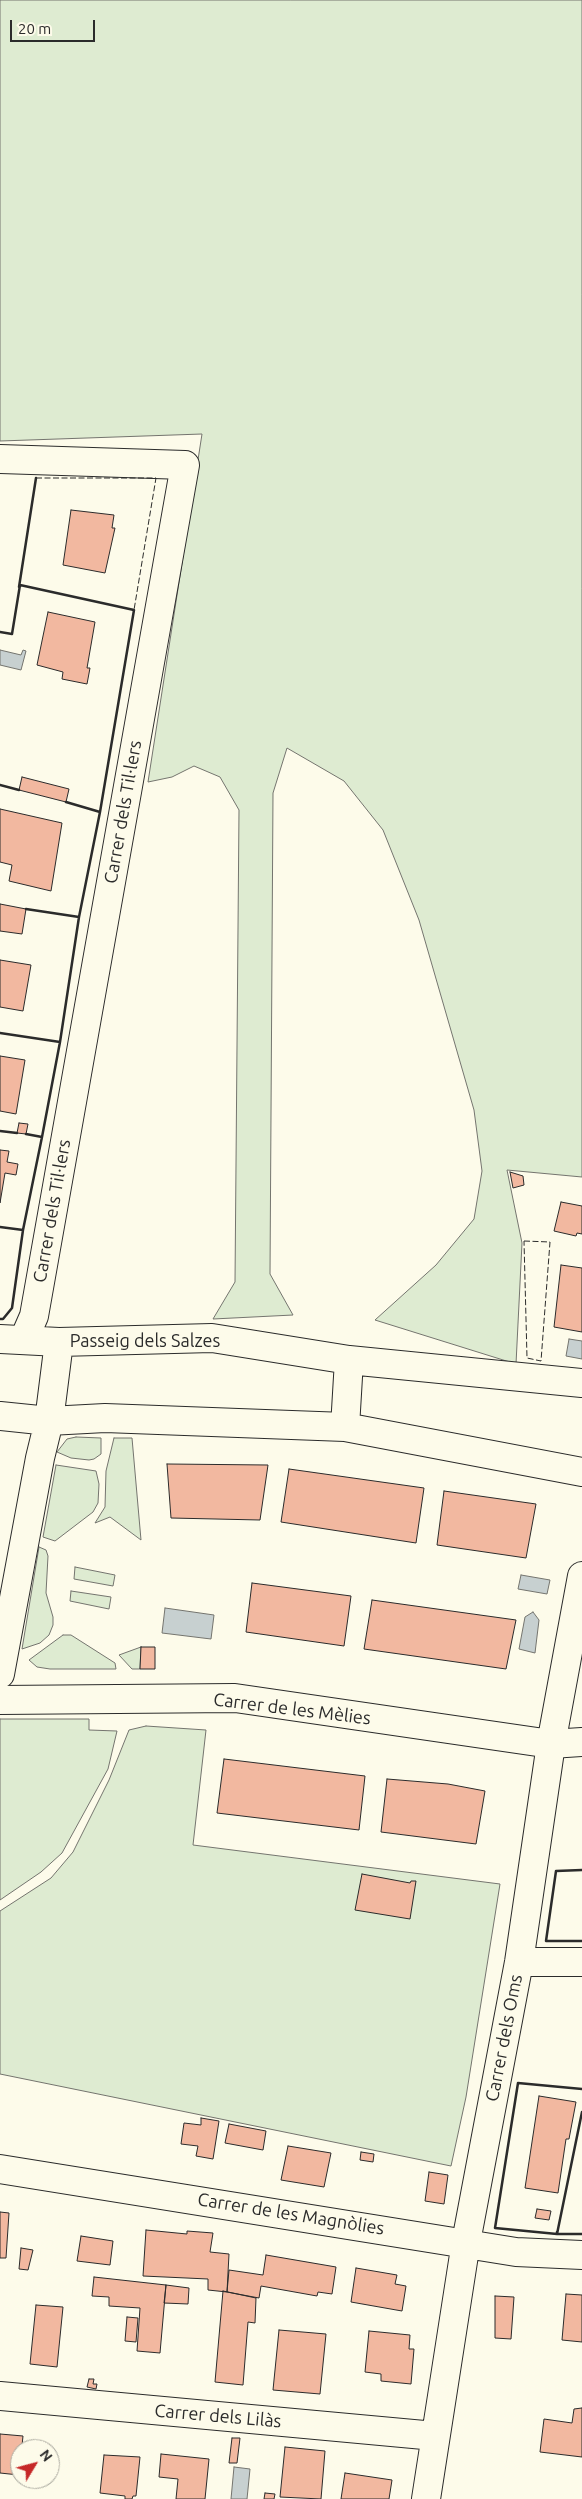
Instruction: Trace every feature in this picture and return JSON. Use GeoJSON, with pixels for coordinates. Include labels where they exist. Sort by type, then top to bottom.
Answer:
{"type":"FeatureCollection","features":[{"type":"Feature","properties":{"kind":"street","name":"Carrer dels Til·lers"},"geometry":{"type":"LineString","coordinates":[[0,459],[185,465],[34,1316],[12,1339]]}},
{"type":"Feature","properties":{"kind":"street","name":"Passeig dels Salzes"},"geometry":{"type":"LineString","coordinates":[[12,1339],[60,1342],[212,1338],[349,1360],[582,1383]]}},
{"type":"Feature","properties":{"kind":"street"},"geometry":{"type":"LineString","coordinates":[[0,1674],[40,1458],[49,1421],[60,1342]]}},
{"type":"Feature","properties":{"kind":"street"},"geometry":{"type":"LineString","coordinates":[[345,1427],[349,1360]]}},
{"type":"Feature","properties":{"kind":"street"},"geometry":{"type":"LineString","coordinates":[[0,1416],[49,1421],[105,1418],[345,1427],[582,1472]]}},
{"type":"Feature","properties":{"kind":"street","name":"Carrer dels Oms"},"geometry":{"type":"LineString","coordinates":[[426,2499],[466,2242],[519,1962],[551,1744],[582,1576]]}},
{"type":"Feature","properties":{"kind":"street","name":"Carrer de les Mèlies"},"geometry":{"type":"LineString","coordinates":[[0,1700],[235,1698],[551,1744],[582,1742]]}},
{"type":"Feature","properties":{"kind":"street"},"geometry":{"type":"LineString","coordinates":[[519,1962],[582,1962]]}},
{"type":"Feature","properties":{"kind":"street","name":"Carrer de les Magnòlies"},"geometry":{"type":"LineString","coordinates":[[0,2169],[466,2242],[516,2252],[582,2255]]}},
{"type":"Feature","properties":{"kind":"street","name":"Carrer dels Lilàs"},"geometry":{"type":"LineString","coordinates":[[0,2396],[435,2436]]}},
{"type":"Feature","properties":{"kind":"green space"},"geometry":{"type":"Polygon","coordinates":[[[0,0],[582,0],[582,1177],[507,1170],[522,1243],[516,1364],[375,1320],[436,1265],[474,1219],[482,1171],[474,1110],[419,920],[383,830],[344,781],[287,748],[273,793],[270,1274],[293,1315],[213,1319],[235,1282],[239,810],[220,777],[194,766],[172,777],[148,782],[202,434],[0,441],[0,0]]]}},
{"type":"Feature","properties":{"kind":"green space"},"geometry":{"type":"Polygon","coordinates":[[[76,1437],[101,1438],[101,1454],[89,1460],[71,1458],[57,1452],[67,1439],[76,1437]]]}},
{"type":"Feature","properties":{"kind":"green space"},"geometry":{"type":"Polygon","coordinates":[[[114,1438],[132,1438],[141,1540],[110,1517],[95,1523],[105,1507],[106,1471],[114,1438]]]}},
{"type":"Feature","properties":{"kind":"green space"},"geometry":{"type":"Polygon","coordinates":[[[56,1465],[96,1471],[99,1484],[98,1503],[93,1512],[55,1541],[43,1537],[56,1465]]]}},
{"type":"Feature","properties":{"kind":"green space"},"geometry":{"type":"Polygon","coordinates":[[[39,1547],[46,1550],[48,1556],[46,1593],[53,1617],[53,1625],[49,1635],[40,1643],[22,1649],[39,1547]]]}},
{"type":"Feature","properties":{"kind":"green space"},"geometry":{"type":"Polygon","coordinates":[[[75,1567],[115,1575],[113,1586],[74,1579],[75,1567]]]}},
{"type":"Feature","properties":{"kind":"green space"},"geometry":{"type":"Polygon","coordinates":[[[71,1591],[111,1597],[109,1609],[70,1601],[71,1591]]]}},
{"type":"Feature","properties":{"kind":"green space"},"geometry":{"type":"Polygon","coordinates":[[[63,1635],[71,1635],[115,1663],[116,1669],[50,1669],[37,1667],[29,1660],[63,1635]]]}},
{"type":"Feature","properties":{"kind":"green space"},"geometry":{"type":"Polygon","coordinates":[[[141,1647],[140,1669],[132,1669],[119,1655],[141,1647]]]}},
{"type":"Feature","properties":{"kind":"green space"},"geometry":{"type":"Polygon","coordinates":[[[0,1719],[89,1719],[89,1730],[117,1731],[108,1769],[62,1853],[41,1872],[0,1900],[0,1719]]]}},
{"type":"Feature","properties":{"kind":"green space"},"geometry":{"type":"Polygon","coordinates":[[[146,1726],[206,1730],[193,1845],[500,1884],[466,2097],[451,2166],[0,2074],[0,1911],[51,1878],[73,1852],[109,1780],[129,1730],[146,1726]]]}},
{"type":"Feature","properties":{"kind":"shaded area"},"geometry":{"type":"Polygon","coordinates":[[[0,650],[21,655],[23,650],[26,651],[21,670],[0,665],[0,650]]]}},
{"type":"Feature","properties":{"kind":"shaded area"},"geometry":{"type":"Polygon","coordinates":[[[569,1339],[582,1341],[582,1359],[566,1356],[569,1339]]]}},
{"type":"Feature","properties":{"kind":"shaded area"},"geometry":{"type":"Polygon","coordinates":[[[521,1575],[550,1580],[547,1594],[518,1589],[521,1575]]]}},
{"type":"Feature","properties":{"kind":"shaded area"},"geometry":{"type":"Polygon","coordinates":[[[165,1608],[214,1615],[211,1639],[162,1633],[165,1608]]]}},
{"type":"Feature","properties":{"kind":"shaded area"},"geometry":{"type":"Polygon","coordinates":[[[533,1612],[539,1620],[535,1653],[519,1649],[525,1617],[533,1612]]]}},
{"type":"Feature","properties":{"kind":"shaded area"},"geometry":{"type":"Polygon","coordinates":[[[234,2467],[250,2469],[247,2499],[231,2499],[234,2467]]]}},
{"type":"Feature","properties":{"kind":"building"},"geometry":{"type":"Polygon","coordinates":[[[71,510],[114,515],[112,528],[115,528],[105,573],[63,565],[71,510]]]}},
{"type":"Feature","properties":{"kind":"building"},"geometry":{"type":"Polygon","coordinates":[[[48,612],[95,622],[87,668],[90,668],[87,684],[62,679],[63,672],[37,665],[48,612]]]}},
{"type":"Feature","properties":{"kind":"building"},"geometry":{"type":"Polygon","coordinates":[[[22,777],[69,789],[66,802],[19,790],[22,777]]]}},
{"type":"Feature","properties":{"kind":"building"},"geometry":{"type":"Polygon","coordinates":[[[0,809],[62,823],[51,891],[9,881],[12,865],[0,862],[0,809]]]}},
{"type":"Feature","properties":{"kind":"building"},"geometry":{"type":"Polygon","coordinates":[[[0,904],[26,909],[22,934],[0,931],[0,904]]]}},
{"type":"Feature","properties":{"kind":"building"},"geometry":{"type":"Polygon","coordinates":[[[0,960],[31,965],[23,1011],[0,1007],[0,960]]]}},
{"type":"Feature","properties":{"kind":"building"},"geometry":{"type":"Polygon","coordinates":[[[0,1056],[25,1060],[16,1114],[0,1111],[0,1056]]]}},
{"type":"Feature","properties":{"kind":"building"},"geometry":{"type":"Polygon","coordinates":[[[19,1123],[28,1124],[26,1134],[17,1133],[19,1123]]]}},
{"type":"Feature","properties":{"kind":"building"},"geometry":{"type":"Polygon","coordinates":[[[0,1150],[9,1151],[7,1162],[18,1164],[16,1175],[5,1173],[0,1203],[0,1150]]]}},
{"type":"Feature","properties":{"kind":"building"},"geometry":{"type":"Polygon","coordinates":[[[510,1172],[523,1176],[524,1185],[513,1188],[510,1172]]]}},
{"type":"Feature","properties":{"kind":"building"},"geometry":{"type":"Polygon","coordinates":[[[561,1202],[582,1206],[582,1234],[577,1233],[576,1236],[554,1231],[561,1202]]]}},
{"type":"Feature","properties":{"kind":"building"},"geometry":{"type":"Polygon","coordinates":[[[561,1265],[582,1268],[582,1332],[554,1327],[561,1265]]]}},
{"type":"Feature","properties":{"kind":"building"},"geometry":{"type":"Polygon","coordinates":[[[167,1464],[268,1465],[260,1520],[171,1518],[167,1464]]]}},
{"type":"Feature","properties":{"kind":"building"},"geometry":{"type":"Polygon","coordinates":[[[289,1469],[424,1488],[416,1543],[281,1522],[289,1469]]]}},
{"type":"Feature","properties":{"kind":"building"},"geometry":{"type":"Polygon","coordinates":[[[444,1491],[536,1504],[526,1558],[437,1545],[444,1491]]]}},
{"type":"Feature","properties":{"kind":"building"},"geometry":{"type":"Polygon","coordinates":[[[252,1583],[351,1596],[344,1646],[246,1632],[252,1583]]]}},
{"type":"Feature","properties":{"kind":"building"},"geometry":{"type":"Polygon","coordinates":[[[372,1600],[516,1620],[506,1669],[364,1649],[372,1600]]]}},
{"type":"Feature","properties":{"kind":"building"},"geometry":{"type":"Polygon","coordinates":[[[141,1647],[155,1647],[155,1669],[140,1669],[141,1647]]]}},
{"type":"Feature","properties":{"kind":"building"},"geometry":{"type":"Polygon","coordinates":[[[224,1759],[365,1776],[359,1830],[217,1813],[224,1759]]]}},
{"type":"Feature","properties":{"kind":"building"},"geometry":{"type":"Polygon","coordinates":[[[387,1779],[448,1784],[485,1791],[476,1844],[381,1832],[387,1779]]]}},
{"type":"Feature","properties":{"kind":"building"},"geometry":{"type":"Polygon","coordinates":[[[362,1874],[410,1883],[411,1881],[416,1881],[410,1919],[355,1910],[362,1874]]]}},
{"type":"Feature","properties":{"kind":"building"},"geometry":{"type":"Polygon","coordinates":[[[539,2096],[576,2102],[569,2139],[566,2139],[558,2193],[525,2188],[539,2096]]]}},
{"type":"Feature","properties":{"kind":"building"},"geometry":{"type":"Polygon","coordinates":[[[201,2118],[219,2121],[213,2159],[196,2156],[198,2146],[181,2144],[184,2123],[201,2125],[201,2118]]]}},
{"type":"Feature","properties":{"kind":"building"},"geometry":{"type":"Polygon","coordinates":[[[229,2124],[266,2131],[263,2150],[225,2143],[229,2124]]]}},
{"type":"Feature","properties":{"kind":"building"},"geometry":{"type":"Polygon","coordinates":[[[288,2146],[331,2153],[324,2187],[281,2180],[288,2146]]]}},
{"type":"Feature","properties":{"kind":"building"},"geometry":{"type":"Polygon","coordinates":[[[361,2152],[374,2154],[373,2162],[360,2160],[361,2152]]]}},
{"type":"Feature","properties":{"kind":"building"},"geometry":{"type":"Polygon","coordinates":[[[429,2172],[448,2175],[444,2204],[425,2201],[429,2172]]]}},
{"type":"Feature","properties":{"kind":"building"},"geometry":{"type":"Polygon","coordinates":[[[537,2209],[551,2211],[549,2220],[535,2218],[537,2209]]]}},
{"type":"Feature","properties":{"kind":"building"},"geometry":{"type":"Polygon","coordinates":[[[0,2212],[9,2213],[6,2258],[0,2258],[0,2212]]]}},
{"type":"Feature","properties":{"kind":"building"},"geometry":{"type":"Polygon","coordinates":[[[146,2230],[187,2234],[187,2231],[213,2233],[210,2252],[229,2254],[227,2292],[208,2290],[208,2279],[143,2276],[146,2230]]]}},
{"type":"Feature","properties":{"kind":"building"},"geometry":{"type":"Polygon","coordinates":[[[81,2236],[113,2241],[110,2265],[77,2261],[81,2236]]]}},
{"type":"Feature","properties":{"kind":"building"},"geometry":{"type":"Polygon","coordinates":[[[21,2248],[33,2250],[28,2270],[19,2269],[21,2248]]]}},
{"type":"Feature","properties":{"kind":"building"},"geometry":{"type":"Polygon","coordinates":[[[266,2255],[336,2267],[332,2294],[318,2292],[317,2296],[261,2286],[259,2298],[227,2292],[229,2270],[263,2275],[266,2255]]]}},
{"type":"Feature","properties":{"kind":"building"},"geometry":{"type":"Polygon","coordinates":[[[356,2268],[397,2275],[395,2284],[406,2286],[402,2311],[351,2302],[356,2268]]]}},
{"type":"Feature","properties":{"kind":"building"},"geometry":{"type":"Polygon","coordinates":[[[94,2277],[166,2285],[160,2353],[137,2351],[140,2308],[109,2306],[109,2297],[92,2296],[94,2277]]]}},
{"type":"Feature","properties":{"kind":"building"},"geometry":{"type":"Polygon","coordinates":[[[166,2285],[189,2288],[188,2304],[164,2303],[166,2285]]]}},
{"type":"Feature","properties":{"kind":"building"},"geometry":{"type":"Polygon","coordinates":[[[223,2291],[256,2298],[255,2323],[248,2322],[243,2385],[215,2382],[223,2291]]]}},
{"type":"Feature","properties":{"kind":"building"},"geometry":{"type":"Polygon","coordinates":[[[566,2294],[582,2295],[582,2342],[562,2340],[566,2294]]]}},
{"type":"Feature","properties":{"kind":"building"},"geometry":{"type":"Polygon","coordinates":[[[495,2296],[514,2297],[511,2339],[495,2338],[495,2296]]]}},
{"type":"Feature","properties":{"kind":"building"},"geometry":{"type":"Polygon","coordinates":[[[36,2305],[63,2307],[57,2367],[30,2364],[36,2305]]]}},
{"type":"Feature","properties":{"kind":"building"},"geometry":{"type":"Polygon","coordinates":[[[127,2317],[138,2318],[136,2342],[125,2341],[127,2317]]]}},
{"type":"Feature","properties":{"kind":"building"},"geometry":{"type":"Polygon","coordinates":[[[279,2330],[326,2334],[320,2394],[273,2390],[279,2330]]]}},
{"type":"Feature","properties":{"kind":"building"},"geometry":{"type":"Polygon","coordinates":[[[369,2331],[410,2335],[409,2349],[414,2349],[411,2384],[381,2381],[381,2374],[365,2372],[369,2331]]]}},
{"type":"Feature","properties":{"kind":"building"},"geometry":{"type":"Polygon","coordinates":[[[89,2379],[94,2379],[93,2384],[97,2384],[96,2389],[87,2387],[89,2379]]]}},
{"type":"Feature","properties":{"kind":"building"},"geometry":{"type":"Polygon","coordinates":[[[582,2408],[582,2457],[540,2452],[544,2419],[572,2423],[574,2409],[582,2408]]]}},
{"type":"Feature","properties":{"kind":"building"},"geometry":{"type":"Polygon","coordinates":[[[0,2434],[23,2436],[23,2439],[10,2439],[10,2474],[0,2473],[0,2434]]]}},
{"type":"Feature","properties":{"kind":"building"},"geometry":{"type":"Polygon","coordinates":[[[232,2438],[240,2438],[237,2463],[229,2463],[232,2438]]]}},
{"type":"Feature","properties":{"kind":"building"},"geometry":{"type":"Polygon","coordinates":[[[285,2447],[325,2451],[321,2499],[280,2497],[285,2447]]]}},
{"type":"Feature","properties":{"kind":"building"},"geometry":{"type":"Polygon","coordinates":[[[161,2454],[209,2459],[205,2499],[176,2499],[178,2479],[159,2477],[161,2454]]]}},
{"type":"Feature","properties":{"kind":"building"},"geometry":{"type":"Polygon","coordinates":[[[104,2455],[140,2457],[136,2496],[133,2496],[132,2499],[125,2499],[125,2496],[100,2493],[104,2455]]]}},
{"type":"Feature","properties":{"kind":"building"},"geometry":{"type":"Polygon","coordinates":[[[345,2473],[392,2480],[389,2499],[341,2499],[345,2473]]]}},
{"type":"Feature","properties":{"kind":"building"},"geometry":{"type":"Polygon","coordinates":[[[265,2493],[275,2494],[274,2499],[264,2499],[265,2493]]]}},
{"type":"Feature","properties":{"kind":"fence"},"geometry":{"type":"LineString","coordinates":[[36,478],[156,478],[134,610]]}},
{"type":"Feature","properties":{"kind":"fence"},"geometry":{"type":"LineString","coordinates":[[524,1241],[550,1242],[541,1361],[527,1358],[524,1241]]}},
{"type":"Feature","properties":{"kind":"wall"},"geometry":{"type":"LineString","coordinates":[[19,587],[36,478]]}},
{"type":"Feature","properties":{"kind":"wall"},"geometry":{"type":"LineString","coordinates":[[0,632],[12,634],[20,585],[134,610],[100,812],[66,802]]}},
{"type":"Feature","properties":{"kind":"wall"},"geometry":{"type":"LineString","coordinates":[[0,785],[19,790]]}},
{"type":"Feature","properties":{"kind":"wall"},"geometry":{"type":"LineString","coordinates":[[26,909],[79,917],[100,812]]}},
{"type":"Feature","properties":{"kind":"wall"},"geometry":{"type":"LineString","coordinates":[[60,1042],[79,917]]}},
{"type":"Feature","properties":{"kind":"wall"},"geometry":{"type":"LineString","coordinates":[[0,1033],[60,1042],[42,1137],[26,1134]]}},
{"type":"Feature","properties":{"kind":"wall"},"geometry":{"type":"LineString","coordinates":[[0,1131],[17,1133]]}},
{"type":"Feature","properties":{"kind":"wall"},"geometry":{"type":"LineString","coordinates":[[23,1230],[42,1137]]}},
{"type":"Feature","properties":{"kind":"wall"},"geometry":{"type":"LineString","coordinates":[[0,1227],[23,1230],[12,1308],[3,1319],[0,1319]]}},
{"type":"Feature","properties":{"kind":"wall"},"geometry":{"type":"LineString","coordinates":[[582,1870],[556,1871],[546,1941],[582,1941]]}},
{"type":"Feature","properties":{"kind":"wall"},"geometry":{"type":"LineString","coordinates":[[582,2089],[518,2083],[495,2228],[557,2234],[582,2112]]}},
{"type":"Feature","properties":{"kind":"wall"},"geometry":{"type":"LineString","coordinates":[[557,2232],[557,2234],[582,2234]]}}]}
